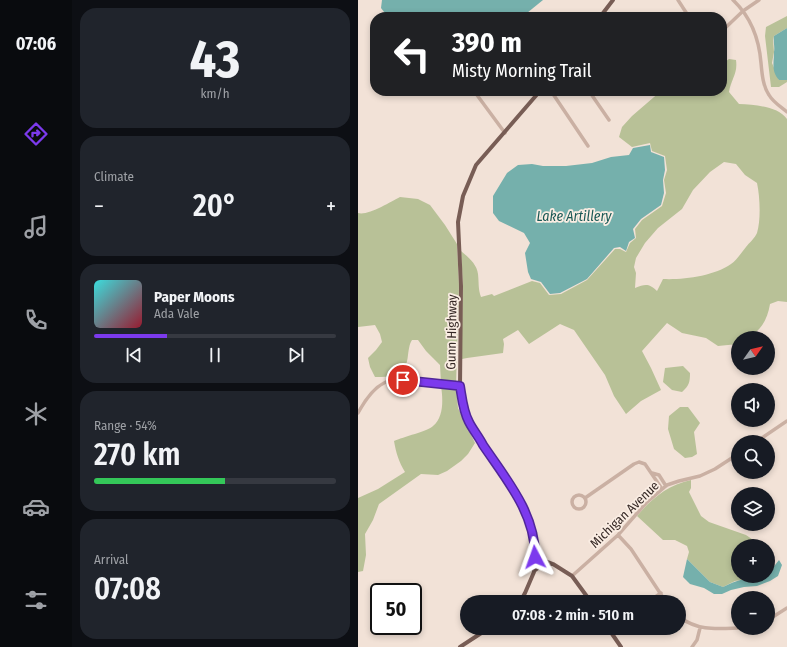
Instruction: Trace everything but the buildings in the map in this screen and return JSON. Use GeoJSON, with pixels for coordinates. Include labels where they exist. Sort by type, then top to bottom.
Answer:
{"type":"FeatureCollection","features":[{"type":"Feature","properties":{"kind":"main road"},"geometry":{"type":"LineString","coordinates":[[604,12],[613,0]]}},
{"type":"Feature","properties":{"kind":"main road","name":"Gunn Highway"},"geometry":{"type":"LineString","coordinates":[[524,595],[534,572],[535,557],[534,536],[528,517],[469,422],[463,406],[460,386],[461,286],[458,222],[463,196],[476,165],[536,96]]}},
{"type":"Feature","properties":{"kind":"main road"},"geometry":{"type":"LineString","coordinates":[[535,557],[553,564],[572,576],[586,595]]}},
{"type":"Feature","properties":{"kind":"main road"},"geometry":{"type":"LineString","coordinates":[[534,572],[539,567],[553,564]]}},
{"type":"Feature","properties":{"kind":"main road"},"geometry":{"type":"LineString","coordinates":[[460,647],[478,635]]}},
{"type":"Feature","properties":{"kind":"main road"},"geometry":{"type":"LineString","coordinates":[[613,635],[621,647]]}},
{"type":"Feature","properties":{"kind":"street"},"geometry":{"type":"LineString","coordinates":[[678,0],[686,12]]}},
{"type":"Feature","properties":{"kind":"street"},"geometry":{"type":"LineString","coordinates":[[733,0],[750,20],[759,45],[765,88],[773,101],[787,112]]}},
{"type":"Feature","properties":{"kind":"street"},"geometry":{"type":"LineString","coordinates":[[727,26],[743,11],[759,0]]}},
{"type":"Feature","properties":{"kind":"street"},"geometry":{"type":"LineString","coordinates":[[478,96],[505,133]]}},
{"type":"Feature","properties":{"kind":"street"},"geometry":{"type":"LineString","coordinates":[[554,96],[588,146]]}},
{"type":"Feature","properties":{"kind":"street"},"geometry":{"type":"LineString","coordinates":[[592,96],[609,120]]}},
{"type":"Feature","properties":{"kind":"street"},"geometry":{"type":"LineString","coordinates":[[358,413],[364,402],[373,391],[384,382],[403,380],[460,386]]}},
{"type":"Feature","properties":{"kind":"street"},"geometry":{"type":"LineString","coordinates":[[766,435],[787,420]]}},
{"type":"Feature","properties":{"kind":"street","name":"Michigan Avenue"},"geometry":{"type":"LineString","coordinates":[[572,576],[618,535],[646,503],[666,486],[715,470],[731,459]]}},
{"type":"Feature","properties":{"kind":"street"},"geometry":{"type":"LineString","coordinates":[[585,498],[637,463],[641,462],[645,464],[662,489]]}},
{"type":"Feature","properties":{"kind":"street"},"geometry":{"type":"LineString","coordinates":[[651,472],[659,475],[666,486]]}},
{"type":"Feature","properties":{"kind":"street"},"geometry":{"type":"LineString","coordinates":[[579,495],[585,498],[586,502],[583,508],[576,509],[573,506],[572,501],[574,497],[579,495]]}},
{"type":"Feature","properties":{"kind":"street"},"geometry":{"type":"LineString","coordinates":[[618,535],[631,549],[661,594]]}},
{"type":"Feature","properties":{"kind":"street"},"geometry":{"type":"LineString","coordinates":[[775,616],[787,608]]}},
{"type":"Feature","properties":{"kind":"street"},"geometry":{"type":"LineString","coordinates":[[686,622],[700,628],[731,628]]}},
{"type":"Feature","properties":{"kind":"street"},"geometry":{"type":"LineString","coordinates":[[692,647],[697,640],[700,628]]}},
{"type":"Feature","properties":{"kind":"green space"},"geometry":{"type":"Polygon","coordinates":[[[787,16],[787,28],[774,36],[772,63],[779,80],[787,80],[787,82],[779,87],[771,87],[765,36],[766,27],[787,16]]]}},
{"type":"Feature","properties":{"kind":"green space"},"geometry":{"type":"Polygon","coordinates":[[[729,59],[736,60],[736,69],[729,92],[739,104],[766,107],[778,111],[787,119],[787,302],[778,301],[770,304],[767,317],[757,331],[731,331],[731,345],[718,346],[706,338],[682,333],[667,323],[642,351],[661,390],[641,401],[626,414],[614,396],[605,375],[574,330],[560,324],[529,344],[518,330],[503,339],[503,353],[467,358],[462,359],[461,361],[463,286],[461,251],[476,267],[481,297],[492,294],[494,296],[532,281],[540,283],[549,295],[561,294],[587,280],[615,249],[620,249],[626,252],[630,243],[636,238],[635,229],[642,220],[662,206],[666,193],[664,180],[667,170],[665,156],[652,151],[650,143],[632,147],[619,137],[622,127],[632,116],[655,96],[727,96],[727,60],[729,59]],[[724,162],[710,172],[693,190],[682,209],[658,228],[645,243],[636,258],[634,267],[636,273],[635,288],[647,285],[657,291],[663,279],[689,278],[716,272],[733,262],[757,233],[760,215],[757,183],[745,175],[736,164],[724,162]]]}},
{"type":"Feature","properties":{"kind":"green space"},"geometry":{"type":"Polygon","coordinates":[[[400,197],[418,199],[430,205],[457,244],[459,286],[456,385],[441,383],[440,365],[426,351],[418,340],[412,340],[411,342],[407,362],[402,372],[388,377],[375,377],[370,367],[368,358],[382,342],[380,334],[375,325],[358,327],[358,213],[373,211],[400,197]]]}},
{"type":"Feature","properties":{"kind":"green space"},"geometry":{"type":"Polygon","coordinates":[[[683,366],[690,373],[689,384],[682,392],[672,390],[663,382],[665,368],[683,366]]]}},
{"type":"Feature","properties":{"kind":"green space"},"geometry":{"type":"Polygon","coordinates":[[[441,386],[456,388],[458,408],[475,443],[468,454],[461,461],[447,471],[438,475],[421,474],[379,504],[373,520],[365,534],[366,555],[363,571],[358,572],[358,498],[378,489],[405,472],[398,457],[394,441],[426,430],[437,422],[442,408],[441,386]]]}},
{"type":"Feature","properties":{"kind":"green space"},"geometry":{"type":"Polygon","coordinates":[[[680,407],[688,407],[700,423],[694,432],[697,454],[692,457],[685,458],[674,449],[668,429],[669,416],[680,407]]]}},
{"type":"Feature","properties":{"kind":"green space"},"geometry":{"type":"Polygon","coordinates":[[[691,480],[691,488],[689,492],[701,516],[709,522],[746,535],[752,539],[731,539],[731,583],[723,587],[710,582],[687,559],[689,552],[687,546],[675,540],[663,540],[637,516],[661,493],[683,482],[691,480]]]}},
{"type":"Feature","properties":{"kind":"water"},"geometry":{"type":"Polygon","coordinates":[[[382,0],[543,0],[528,12],[384,12],[381,8],[382,0]]]}},
{"type":"Feature","properties":{"kind":"water"},"geometry":{"type":"Polygon","coordinates":[[[787,28],[787,80],[779,80],[776,77],[774,67],[774,36],[787,28]]]}},
{"type":"Feature","properties":{"kind":"water","name":"Lake Artillery"},"geometry":{"type":"Polygon","coordinates":[[[650,145],[651,152],[664,157],[664,193],[661,205],[641,219],[633,229],[635,238],[629,242],[626,251],[620,247],[614,248],[587,279],[560,293],[550,294],[541,282],[531,279],[528,272],[525,253],[530,243],[524,233],[499,221],[493,213],[493,196],[507,173],[518,165],[532,164],[543,166],[566,166],[592,163],[611,157],[629,155],[633,148],[650,145]]]}},
{"type":"Feature","properties":{"kind":"water"},"geometry":{"type":"Polygon","coordinates":[[[687,559],[710,582],[723,587],[732,583],[765,583],[757,586],[731,590],[722,594],[714,594],[704,588],[690,584],[683,577],[687,559]]]}},
{"type":"Feature","properties":{"kind":"water"},"geometry":{"type":"Polygon","coordinates":[[[779,560],[782,565],[778,576],[775,578],[775,565],[779,560]]]}},
{"type":"Feature","properties":{"kind":"route"},"geometry":{"type":"LineString","coordinates":[[403,380],[460,386],[463,406],[469,422],[528,517],[534,536],[536,551],[535,557]]}}]}
